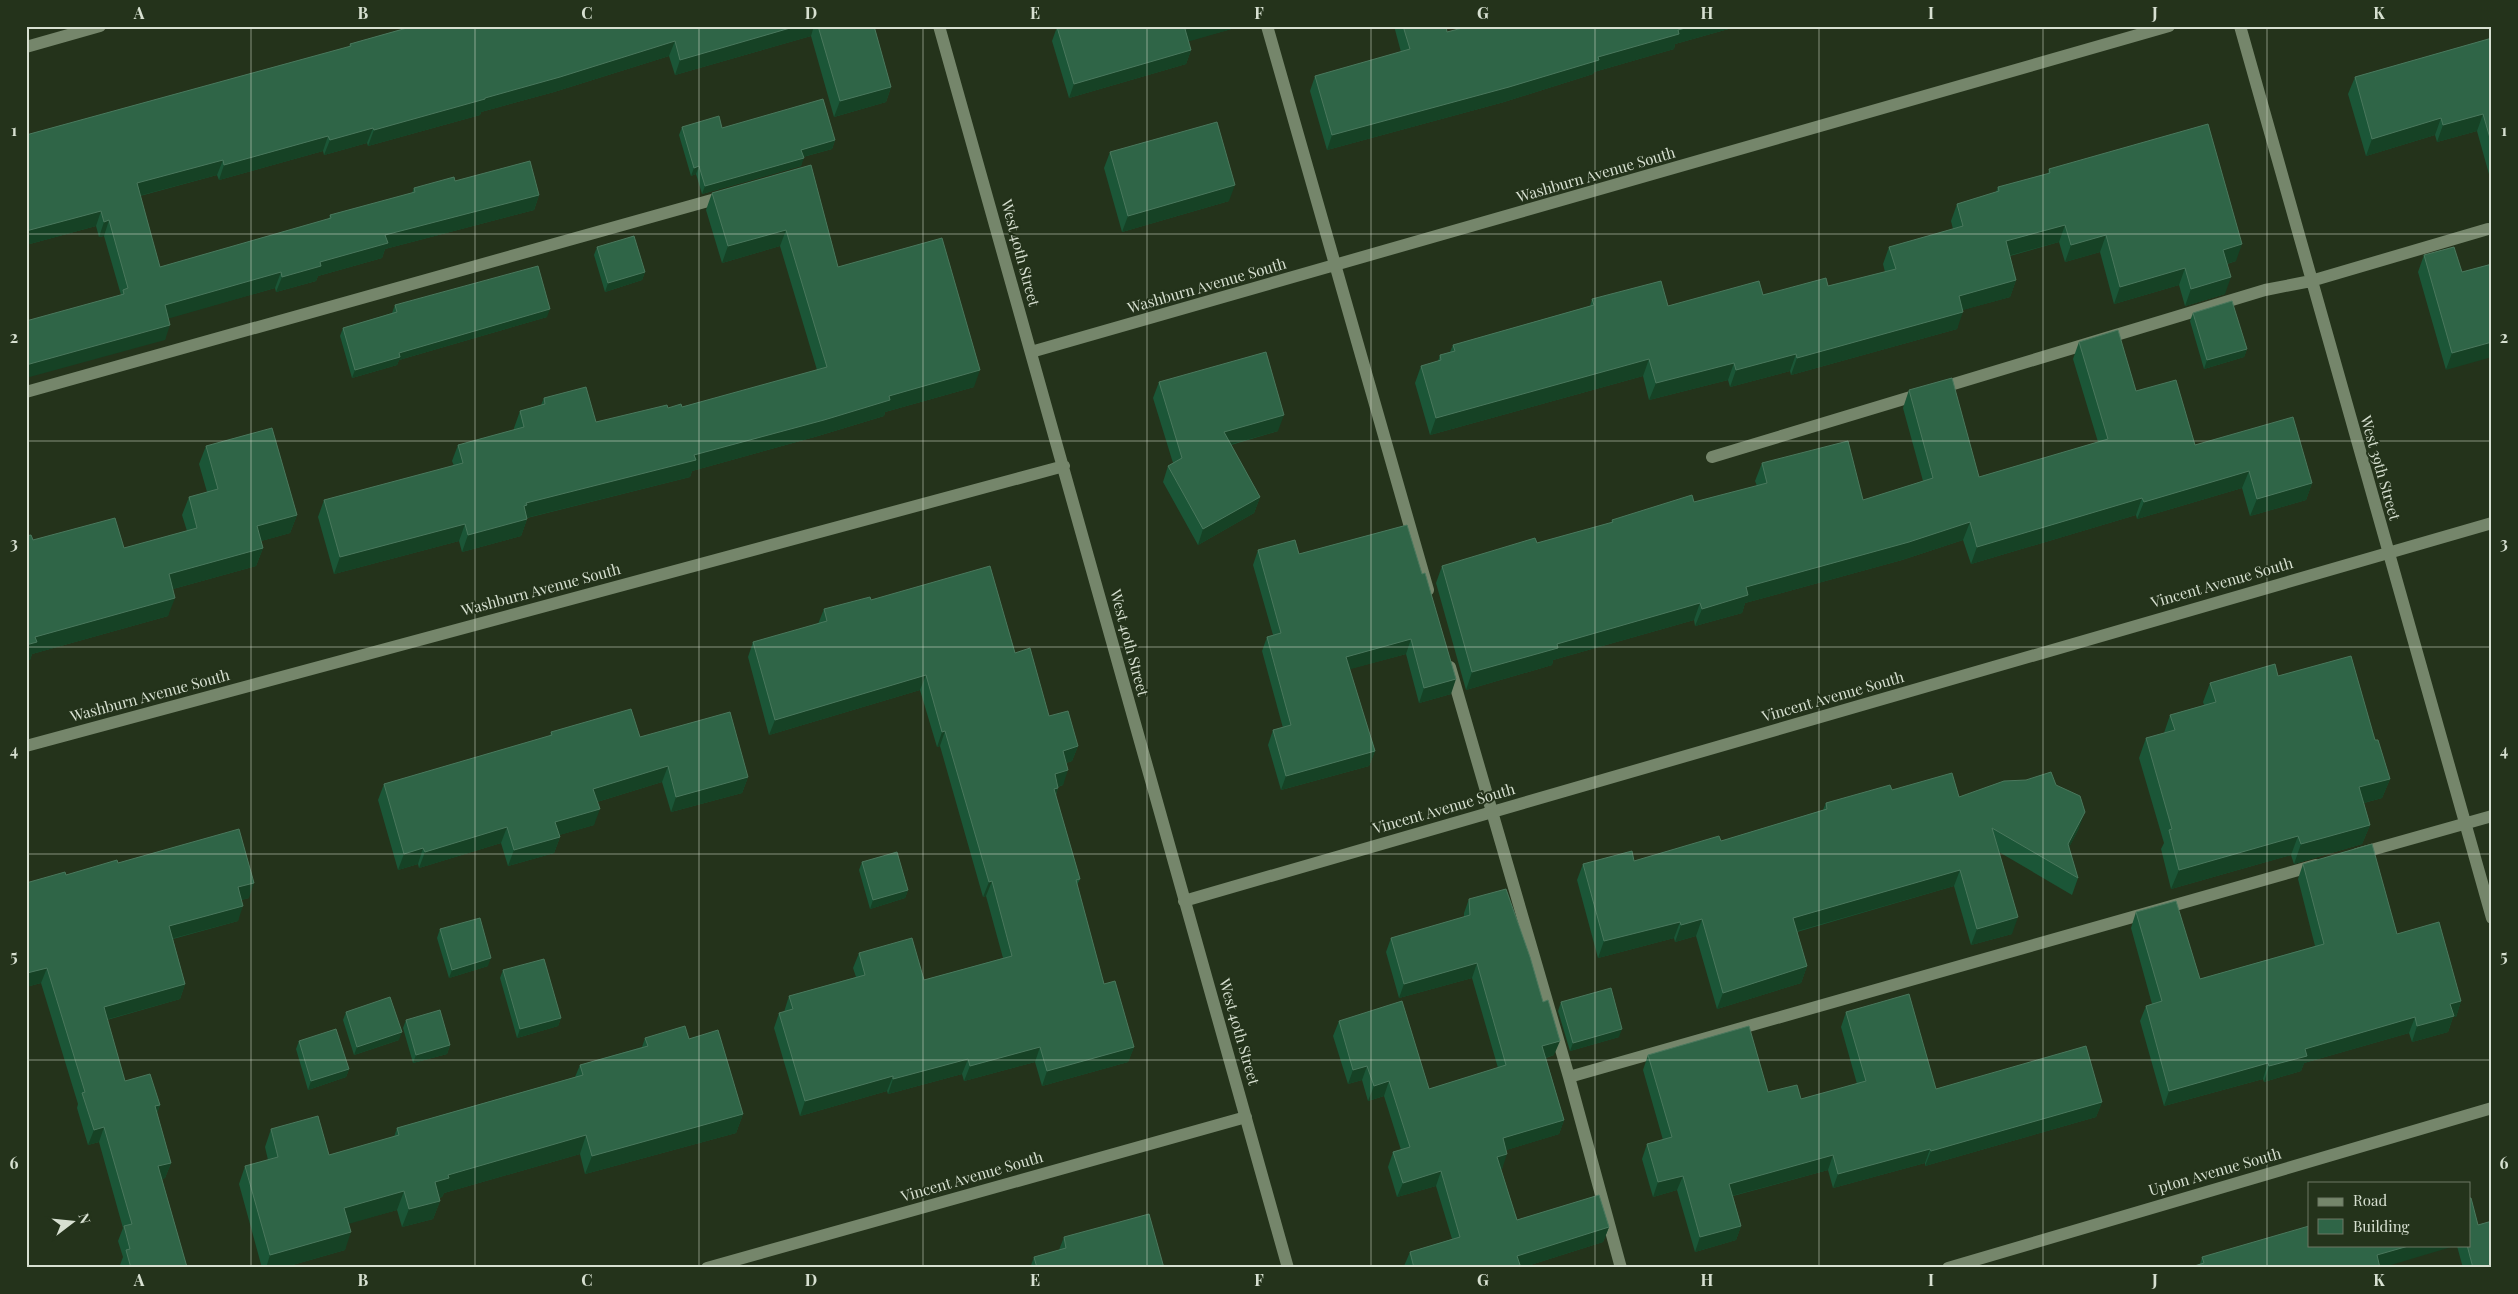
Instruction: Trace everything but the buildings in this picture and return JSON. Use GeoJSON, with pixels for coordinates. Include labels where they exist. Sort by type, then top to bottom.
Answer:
{"type":"FeatureCollection","features":[{"type":"Feature","properties":{"kind":"street"},"geometry":{"type":"LineString","coordinates":[[26,47],[100,26]]}},
{"type":"Feature","properties":{"kind":"street","name":"West 40th Street"},"geometry":{"type":"LineString","coordinates":[[939,26],[1288,1268]]}},
{"type":"Feature","properties":{"kind":"street"},"geometry":{"type":"LineString","coordinates":[[1267,26],[1334,267],[1431,601]]}},
{"type":"Feature","properties":{"kind":"street","name":"Washburn Avenue South"},"geometry":{"type":"LineString","coordinates":[[1031,352],[1334,267],[2169,26]]}},
{"type":"Feature","properties":{"kind":"street","name":"West 39th Street"},"geometry":{"type":"LineString","coordinates":[[2240,26],[2387,552],[2492,918]]}},
{"type":"Feature","properties":{"kind":"street"},"geometry":{"type":"LineString","coordinates":[[26,392],[736,193]]}},
{"type":"Feature","properties":{"kind":"street"},"geometry":{"type":"LineString","coordinates":[[1712,457],[2265,290],[2311,281],[2488,229]]}},
{"type":"Feature","properties":{"kind":"street","name":"Washburn Avenue South"},"geometry":{"type":"LineString","coordinates":[[26,746],[1064,466]]}},
{"type":"Feature","properties":{"kind":"street","name":"Vincent Avenue South"},"geometry":{"type":"LineString","coordinates":[[1184,901],[2492,523]]}},
{"type":"Feature","properties":{"kind":"street"},"geometry":{"type":"LineString","coordinates":[[1447,658],[1569,1077],[1620,1268]]}},
{"type":"Feature","properties":{"kind":"street"},"geometry":{"type":"LineString","coordinates":[[1569,1077],[2492,816]]}},
{"type":"Feature","properties":{"kind":"street","name":"Upton Avenue South"},"geometry":{"type":"LineString","coordinates":[[1948,1268],[2492,1108]]}},
{"type":"Feature","properties":{"kind":"street","name":"Vincent Avenue South"},"geometry":{"type":"LineString","coordinates":[[707,1268],[1246,1117]]}}]}
